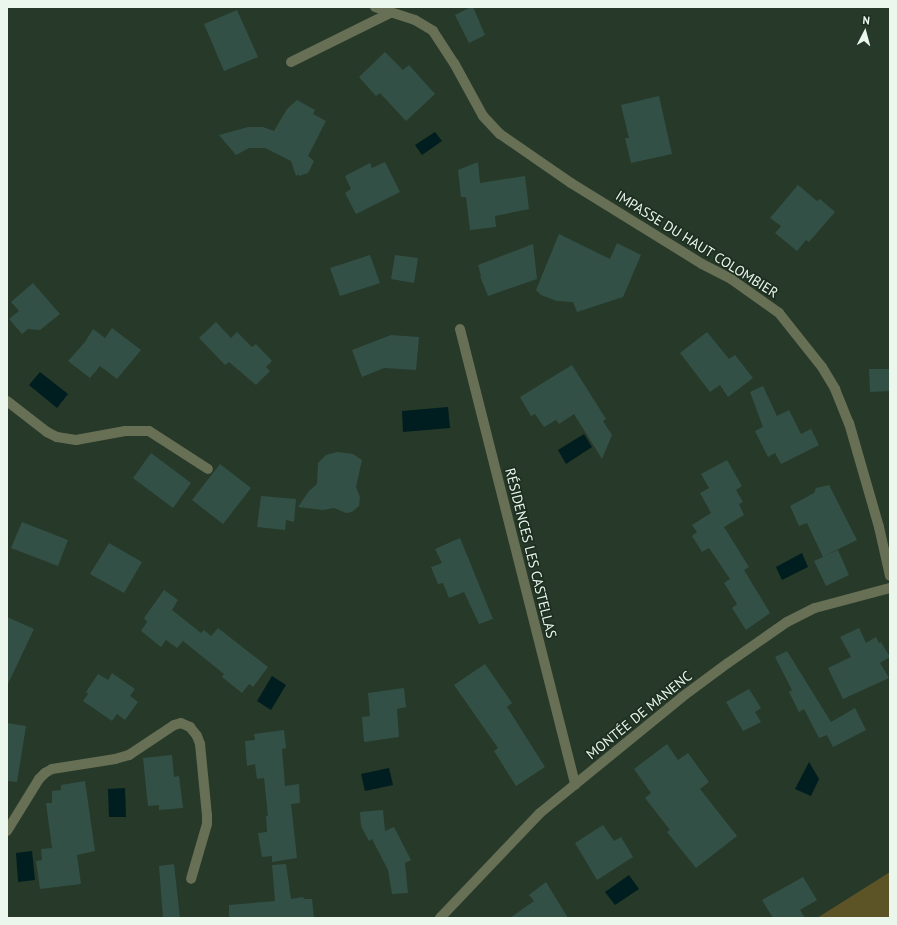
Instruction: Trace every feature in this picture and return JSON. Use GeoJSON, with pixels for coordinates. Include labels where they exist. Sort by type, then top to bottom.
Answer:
{"type":"FeatureCollection","features":[{"type":"Feature","properties":{"kind":"street","name":"IMPASSE DU HAUT COLOMBIER"},"geometry":{"type":"LineString","coordinates":[[374,7],[415,20],[433,31],[454,63],[483,116],[500,134],[571,183],[702,264],[731,279],[779,313],[822,367],[835,389],[849,423],[879,527],[890,576]]}},
{"type":"Feature","properties":{"kind":"street"},"geometry":{"type":"LineString","coordinates":[[291,62],[390,13]]}},
{"type":"Feature","properties":{"kind":"street","name":"RÉSIDENCES LES CASTELLAS"},"geometry":{"type":"LineString","coordinates":[[460,329],[575,785]]}},
{"type":"Feature","properties":{"kind":"street"},"geometry":{"type":"LineString","coordinates":[[7,401],[47,432],[56,437],[76,440],[125,431],[149,431],[208,469]]}},
{"type":"Feature","properties":{"kind":"street","name":"MONTÉE DE MANENC"},"geometry":{"type":"LineString","coordinates":[[440,918],[540,813],[682,697],[787,622],[815,608],[890,588]]}},
{"type":"Feature","properties":{"kind":"street"},"geometry":{"type":"LineString","coordinates":[[7,831],[44,773],[52,769],[116,759],[128,755],[174,725],[181,723],[190,727],[197,736],[200,744],[207,815],[207,824],[191,879]]}},
{"type":"Feature","properties":{"kind":"shaded area"},"geometry":{"type":"Polygon","coordinates":[[[890,872],[890,918],[817,918],[890,872]]]}},
{"type":"Feature","properties":{"kind":"water"},"geometry":{"type":"Polygon","coordinates":[[[435,132],[442,141],[422,155],[415,145],[435,132]]]}},
{"type":"Feature","properties":{"kind":"water"},"geometry":{"type":"Polygon","coordinates":[[[40,372],[68,394],[57,408],[29,385],[40,372]]]}},
{"type":"Feature","properties":{"kind":"water"},"geometry":{"type":"Polygon","coordinates":[[[448,407],[450,428],[403,432],[402,411],[448,407]]]}},
{"type":"Feature","properties":{"kind":"water"},"geometry":{"type":"Polygon","coordinates":[[[584,434],[592,447],[566,464],[558,450],[584,434]]]}},
{"type":"Feature","properties":{"kind":"water"},"geometry":{"type":"Polygon","coordinates":[[[802,553],[808,567],[782,580],[776,567],[802,553]]]}},
{"type":"Feature","properties":{"kind":"water"},"geometry":{"type":"Polygon","coordinates":[[[272,676],[286,685],[271,710],[257,701],[272,676]]]}},
{"type":"Feature","properties":{"kind":"water"},"geometry":{"type":"Polygon","coordinates":[[[809,762],[819,779],[811,796],[795,789],[809,762]]]}},
{"type":"Feature","properties":{"kind":"water"},"geometry":{"type":"Polygon","coordinates":[[[389,768],[393,785],[365,791],[361,774],[389,768]]]}},
{"type":"Feature","properties":{"kind":"water"},"geometry":{"type":"Polygon","coordinates":[[[125,788],[126,817],[109,817],[108,789],[125,788]]]}},
{"type":"Feature","properties":{"kind":"water"},"geometry":{"type":"Polygon","coordinates":[[[32,851],[35,880],[18,882],[16,853],[32,851]]]}},
{"type":"Feature","properties":{"kind":"water"},"geometry":{"type":"Polygon","coordinates":[[[629,875],[639,889],[615,905],[605,892],[629,875]]]}},
{"type":"Feature","properties":{"kind":"building"},"geometry":{"type":"Polygon","coordinates":[[[473,7],[485,35],[469,43],[455,15],[473,7]]]}},
{"type":"Feature","properties":{"kind":"building"},"geometry":{"type":"Polygon","coordinates":[[[237,10],[258,57],[224,71],[204,24],[237,10]]]}},
{"type":"Feature","properties":{"kind":"building"},"geometry":{"type":"Polygon","coordinates":[[[385,52],[403,70],[409,65],[435,94],[406,121],[380,93],[376,96],[359,77],[385,52]]]}},
{"type":"Feature","properties":{"kind":"building"},"geometry":{"type":"Polygon","coordinates":[[[659,96],[672,154],[631,163],[625,138],[629,138],[621,105],[659,96]]]}},
{"type":"Feature","properties":{"kind":"building"},"geometry":{"type":"Polygon","coordinates":[[[297,100],[315,110],[313,114],[326,121],[308,156],[314,161],[308,173],[299,176],[298,174],[296,176],[291,161],[265,148],[249,148],[236,155],[219,135],[248,127],[263,127],[274,131],[287,109],[297,100]]]}},
{"type":"Feature","properties":{"kind":"building"},"geometry":{"type":"Polygon","coordinates":[[[385,162],[400,192],[356,214],[345,193],[351,189],[345,176],[370,163],[372,168],[385,162]]]}},
{"type":"Feature","properties":{"kind":"building"},"geometry":{"type":"Polygon","coordinates":[[[478,162],[480,183],[525,176],[529,209],[495,216],[496,227],[470,230],[466,197],[461,197],[458,170],[478,162]]]}},
{"type":"Feature","properties":{"kind":"building"},"geometry":{"type":"Polygon","coordinates":[[[798,185],[817,201],[820,199],[835,212],[809,242],[806,240],[797,251],[775,233],[781,226],[770,218],[798,185]]]}},
{"type":"Feature","properties":{"kind":"building"},"geometry":{"type":"Polygon","coordinates":[[[559,234],[610,259],[617,243],[641,255],[623,297],[577,312],[573,302],[557,301],[541,295],[536,290],[559,234]]]}},
{"type":"Feature","properties":{"kind":"building"},"geometry":{"type":"Polygon","coordinates":[[[533,244],[537,279],[488,296],[480,276],[478,265],[533,244]]]}},
{"type":"Feature","properties":{"kind":"building"},"geometry":{"type":"Polygon","coordinates":[[[370,255],[380,283],[340,296],[330,268],[370,255]]]}},
{"type":"Feature","properties":{"kind":"building"},"geometry":{"type":"Polygon","coordinates":[[[395,255],[418,258],[414,283],[391,279],[395,255]]]}},
{"type":"Feature","properties":{"kind":"building"},"geometry":{"type":"Polygon","coordinates":[[[33,283],[60,314],[40,330],[28,329],[22,334],[9,319],[19,311],[11,302],[33,283]]]}},
{"type":"Feature","properties":{"kind":"building"},"geometry":{"type":"Polygon","coordinates":[[[216,322],[231,338],[237,332],[252,347],[256,344],[272,361],[266,367],[270,371],[256,385],[229,362],[225,365],[199,338],[216,322]]]}},
{"type":"Feature","properties":{"kind":"building"},"geometry":{"type":"Polygon","coordinates":[[[112,328],[141,350],[117,379],[100,366],[90,378],[68,361],[85,342],[93,329],[105,338],[112,328]]]}},
{"type":"Feature","properties":{"kind":"building"},"geometry":{"type":"Polygon","coordinates":[[[707,332],[729,359],[735,355],[753,378],[728,397],[720,385],[710,392],[680,353],[707,332]]]}},
{"type":"Feature","properties":{"kind":"building"},"geometry":{"type":"Polygon","coordinates":[[[391,335],[419,337],[416,370],[384,368],[362,377],[352,350],[391,335]]]}},
{"type":"Feature","properties":{"kind":"building"},"geometry":{"type":"Polygon","coordinates":[[[572,365],[606,419],[603,421],[612,435],[602,459],[574,414],[559,424],[556,420],[544,427],[535,414],[531,416],[520,397],[572,365]]]}},
{"type":"Feature","properties":{"kind":"building"},"geometry":{"type":"Polygon","coordinates":[[[869,369],[890,369],[890,391],[870,392],[869,369]]]}},
{"type":"Feature","properties":{"kind":"building"},"geometry":{"type":"Polygon","coordinates":[[[763,386],[777,416],[789,410],[801,434],[811,429],[819,445],[781,464],[775,453],[768,457],[755,431],[763,427],[750,392],[763,386]]]}},
{"type":"Feature","properties":{"kind":"building"},"geometry":{"type":"Polygon","coordinates":[[[337,452],[353,454],[362,460],[356,487],[360,497],[359,506],[352,512],[346,513],[334,508],[323,510],[298,507],[309,491],[317,484],[318,463],[326,455],[337,452]]]}},
{"type":"Feature","properties":{"kind":"building"},"geometry":{"type":"Polygon","coordinates":[[[151,453],[191,483],[173,508],[133,478],[151,453]]]}},
{"type":"Feature","properties":{"kind":"building"},"geometry":{"type":"Polygon","coordinates":[[[727,460],[742,486],[736,490],[743,502],[739,504],[744,515],[724,527],[749,567],[744,570],[770,613],[746,630],[732,608],[737,604],[724,583],[730,579],[709,548],[702,552],[692,536],[697,532],[692,525],[711,513],[700,493],[709,488],[701,474],[727,460]]]}},
{"type":"Feature","properties":{"kind":"building"},"geometry":{"type":"Polygon","coordinates":[[[220,464],[251,488],[223,524],[192,500],[220,464]]]}},
{"type":"Feature","properties":{"kind":"building"},"geometry":{"type":"Polygon","coordinates":[[[829,485],[857,540],[824,556],[838,550],[849,575],[826,586],[814,561],[823,557],[807,523],[799,526],[790,506],[814,493],[816,488],[829,485]]]}},
{"type":"Feature","properties":{"kind":"building"},"geometry":{"type":"Polygon","coordinates":[[[261,496],[296,499],[294,522],[286,520],[285,530],[257,527],[261,496]]]}},
{"type":"Feature","properties":{"kind":"building"},"geometry":{"type":"Polygon","coordinates":[[[22,522],[68,540],[58,566],[11,548],[22,522]]]}},
{"type":"Feature","properties":{"kind":"building"},"geometry":{"type":"Polygon","coordinates":[[[460,538],[493,619],[479,624],[464,592],[449,598],[443,583],[438,584],[431,567],[442,563],[435,549],[460,538]]]}},
{"type":"Feature","properties":{"kind":"building"},"geometry":{"type":"Polygon","coordinates":[[[109,543],[142,562],[124,593],[90,574],[109,543]]]}},
{"type":"Feature","properties":{"kind":"building"},"geometry":{"type":"Polygon","coordinates":[[[164,590],[178,600],[172,610],[201,633],[204,630],[211,636],[218,628],[268,667],[253,687],[249,684],[242,693],[222,677],[224,674],[183,641],[177,648],[166,640],[161,647],[141,631],[147,622],[144,618],[164,590]]]}},
{"type":"Feature","properties":{"kind":"building"},"geometry":{"type":"Polygon","coordinates":[[[7,617],[34,629],[7,686],[7,617]]]}},
{"type":"Feature","properties":{"kind":"building"},"geometry":{"type":"Polygon","coordinates":[[[859,628],[866,643],[876,637],[879,643],[881,642],[890,657],[880,663],[889,678],[843,699],[828,668],[851,657],[840,637],[859,628]]]}},
{"type":"Feature","properties":{"kind":"building"},"geometry":{"type":"Polygon","coordinates":[[[787,651],[831,722],[855,708],[866,730],[833,747],[827,735],[819,738],[804,709],[799,712],[789,692],[792,690],[775,657],[787,651]]]}},
{"type":"Feature","properties":{"kind":"building"},"geometry":{"type":"Polygon","coordinates":[[[485,664],[512,703],[507,707],[545,767],[516,786],[494,751],[498,748],[454,685],[485,664]]]}},
{"type":"Feature","properties":{"kind":"building"},"geometry":{"type":"Polygon","coordinates":[[[112,673],[135,689],[130,696],[138,702],[125,720],[117,714],[112,721],[83,701],[88,694],[86,692],[98,674],[108,680],[112,673]]]}},
{"type":"Feature","properties":{"kind":"building"},"geometry":{"type":"Polygon","coordinates":[[[404,688],[406,707],[397,709],[399,737],[364,742],[362,717],[370,716],[368,693],[404,688]]]}},
{"type":"Feature","properties":{"kind":"building"},"geometry":{"type":"Polygon","coordinates":[[[749,689],[761,708],[755,712],[761,722],[743,731],[726,702],[749,689]]]}},
{"type":"Feature","properties":{"kind":"building"},"geometry":{"type":"Polygon","coordinates":[[[7,723],[26,726],[17,782],[7,781],[7,723]]]}},
{"type":"Feature","properties":{"kind":"building"},"geometry":{"type":"Polygon","coordinates":[[[284,730],[286,748],[282,749],[285,786],[299,784],[300,803],[291,804],[297,858],[272,862],[272,856],[262,857],[258,833],[267,832],[266,816],[268,816],[264,778],[257,779],[255,764],[247,766],[245,741],[255,740],[254,734],[284,730]]]}},
{"type":"Feature","properties":{"kind":"building"},"geometry":{"type":"Polygon","coordinates":[[[667,744],[678,760],[688,753],[709,782],[700,789],[737,836],[696,868],[667,832],[670,830],[645,798],[651,793],[634,769],[667,744]]]}},
{"type":"Feature","properties":{"kind":"building"},"geometry":{"type":"Polygon","coordinates":[[[172,755],[174,777],[179,776],[183,808],[159,810],[159,805],[148,806],[143,758],[172,755]]]}},
{"type":"Feature","properties":{"kind":"building"},"geometry":{"type":"Polygon","coordinates":[[[85,781],[95,851],[77,855],[81,884],[40,889],[36,861],[42,860],[41,849],[52,848],[46,803],[52,803],[52,791],[61,790],[61,785],[85,781]]]}},
{"type":"Feature","properties":{"kind":"building"},"geometry":{"type":"Polygon","coordinates":[[[383,810],[385,831],[394,827],[411,860],[405,863],[408,893],[392,894],[388,870],[372,839],[369,841],[361,826],[360,812],[383,810]]]}},
{"type":"Feature","properties":{"kind":"building"},"geometry":{"type":"Polygon","coordinates":[[[603,825],[614,841],[621,837],[633,857],[597,880],[575,843],[603,825]]]}},
{"type":"Feature","properties":{"kind":"building"},"geometry":{"type":"Polygon","coordinates":[[[174,864],[180,918],[163,918],[159,866],[174,864]]]}},
{"type":"Feature","properties":{"kind":"building"},"geometry":{"type":"Polygon","coordinates":[[[286,864],[291,899],[303,897],[304,899],[312,899],[314,918],[229,918],[229,905],[275,901],[272,865],[286,864]]]}},
{"type":"Feature","properties":{"kind":"building"},"geometry":{"type":"Polygon","coordinates":[[[803,877],[817,900],[800,910],[805,918],[773,918],[762,900],[803,877]]]}},
{"type":"Feature","properties":{"kind":"building"},"geometry":{"type":"Polygon","coordinates":[[[546,882],[568,918],[510,918],[534,901],[529,895],[546,882]]]}}]}
